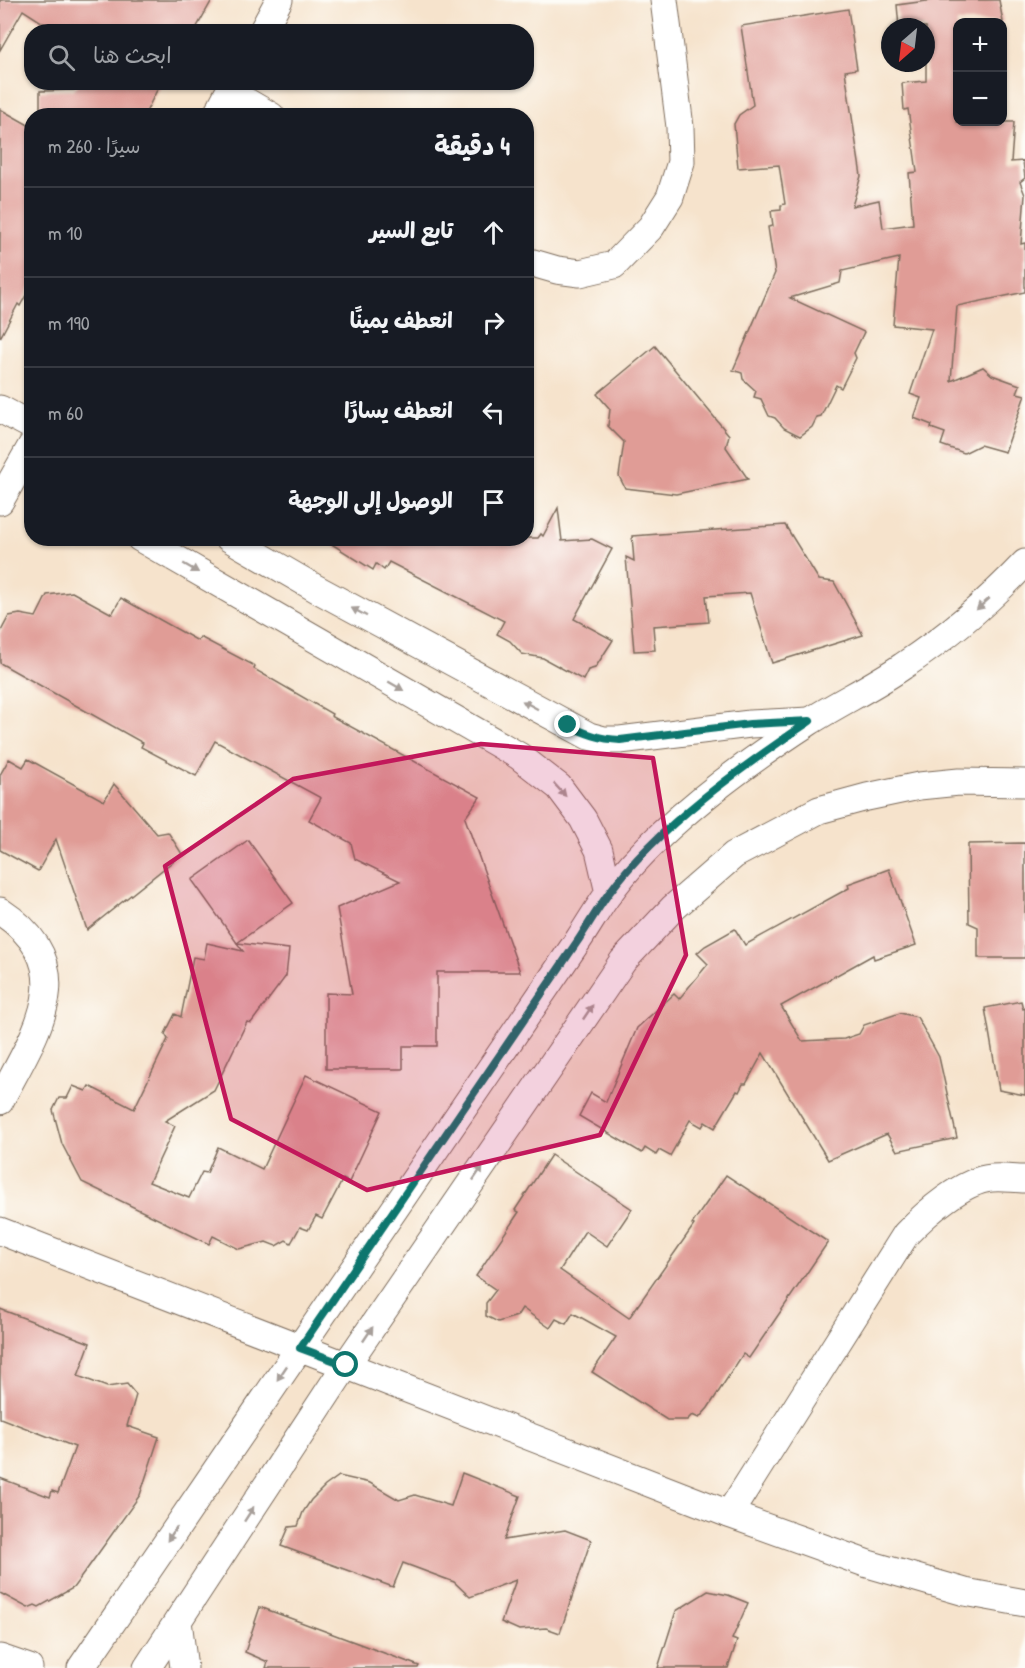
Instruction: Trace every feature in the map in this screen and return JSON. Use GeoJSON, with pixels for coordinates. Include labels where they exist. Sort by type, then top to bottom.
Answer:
{"type":"FeatureCollection","features":[{"type":"Feature","properties":{"kind":"street"},"geometry":{"type":"LineString","coordinates":[[266,24],[279,0]]}},
{"type":"Feature","properties":{"kind":"street"},"geometry":{"type":"LineString","coordinates":[[534,263],[580,273],[614,265],[651,227],[670,197],[681,162],[680,127],[664,0]]}},
{"type":"Feature","properties":{"kind":"street"},"geometry":{"type":"LineString","coordinates":[[220,108],[230,90]]}},
{"type":"Feature","properties":{"kind":"street"},"geometry":{"type":"LineString","coordinates":[[236,90],[260,108]]}},
{"type":"Feature","properties":{"kind":"street"},"geometry":{"type":"LineString","coordinates":[[0,409],[24,422]]}},
{"type":"Feature","properties":{"kind":"street"},"geometry":{"type":"LineString","coordinates":[[0,501],[16,468]]}},
{"type":"Feature","properties":{"kind":"street"},"geometry":{"type":"LineString","coordinates":[[154,546],[519,756],[559,787],[583,819],[599,850],[609,893]]}},
{"type":"Feature","properties":{"kind":"street"},"geometry":{"type":"LineString","coordinates":[[242,546],[589,736],[604,740],[620,740],[750,724],[810,721]]}},
{"type":"Feature","properties":{"kind":"street"},"geometry":{"type":"LineString","coordinates":[[81,1668],[609,893],[667,830],[731,777],[810,721],[904,666],[962,622],[1025,563]]}},
{"type":"Feature","properties":{"kind":"street"},"geometry":{"type":"LineString","coordinates":[[296,628],[317,589]]}},
{"type":"Feature","properties":{"kind":"street"},"geometry":{"type":"LineString","coordinates":[[147,1668],[346,1365],[623,961],[650,931],[704,879],[734,855],[819,810],[867,796],[919,786],[959,782],[1025,783]]}},
{"type":"Feature","properties":{"kind":"street"},"geometry":{"type":"LineString","coordinates":[[0,911],[16,922],[31,937],[41,955],[47,976],[47,996],[43,1017],[0,1101]]}},
{"type":"Feature","properties":{"kind":"street"},"geometry":{"type":"LineString","coordinates":[[729,1514],[906,1234],[944,1200],[965,1187],[989,1178],[1025,1179]]}},
{"type":"Feature","properties":{"kind":"street"},"geometry":{"type":"LineString","coordinates":[[0,1232],[729,1514],[868,1564],[964,1592],[1025,1603]]}},
{"type":"Feature","properties":{"kind":"street"},"geometry":{"type":"LineString","coordinates":[[178,1621],[184,1668]]}},
{"type":"Feature","properties":{"kind":"street"},"geometry":{"type":"LineString","coordinates":[[0,1658],[29,1668]]}},
{"type":"Feature","properties":{"kind":"highlighted area"},"geometry":{"type":"Polygon","coordinates":[[[481,744],[653,758],[686,955],[600,1135],[367,1190],[231,1119],[165,866],[293,779],[481,744]]]}},
{"type":"Feature","properties":{"kind":"building"},"geometry":{"type":"Polygon","coordinates":[[[0,0],[212,0],[198,24],[45,24],[23,10],[0,50],[0,0]]]}},
{"type":"Feature","properties":{"kind":"building"},"geometry":{"type":"Polygon","coordinates":[[[934,0],[999,0],[1002,18],[953,18],[953,126],[1007,126],[1007,122],[1014,122],[1011,162],[1023,161],[1025,178],[1020,182],[1025,195],[1021,244],[1025,243],[1025,292],[957,306],[951,381],[983,367],[992,375],[1020,385],[1017,393],[1025,395],[1005,452],[980,445],[964,453],[941,445],[945,433],[914,418],[921,398],[910,394],[932,329],[893,325],[899,258],[842,271],[840,283],[790,298],[864,332],[854,353],[856,358],[841,388],[836,385],[821,416],[817,417],[812,427],[800,436],[784,428],[775,418],[769,416],[761,399],[754,397],[756,391],[743,379],[742,373],[733,370],[775,273],[768,227],[773,226],[771,211],[781,210],[781,205],[785,204],[779,165],[738,168],[734,124],[739,115],[753,105],[741,26],[848,9],[857,69],[845,71],[861,176],[852,206],[879,200],[883,228],[913,224],[909,173],[917,172],[908,109],[904,110],[902,83],[926,81],[926,72],[935,72],[935,18],[898,18],[897,5],[934,0]]]}},
{"type":"Feature","properties":{"kind":"building"},"geometry":{"type":"Polygon","coordinates":[[[157,90],[148,108],[40,108],[40,91],[157,90]]]}},
{"type":"Feature","properties":{"kind":"building"},"geometry":{"type":"Polygon","coordinates":[[[0,109],[24,122],[24,299],[20,306],[18,304],[0,338],[0,109]]]}},
{"type":"Feature","properties":{"kind":"building"},"geometry":{"type":"Polygon","coordinates":[[[655,346],[729,435],[726,447],[748,479],[676,494],[625,488],[619,476],[624,442],[608,426],[610,409],[597,394],[655,346]]]}},
{"type":"Feature","properties":{"kind":"building"},"geometry":{"type":"Polygon","coordinates":[[[558,508],[562,541],[592,539],[612,549],[574,619],[613,640],[595,668],[588,670],[583,680],[543,658],[522,654],[510,641],[497,634],[504,621],[389,562],[384,570],[376,564],[373,570],[335,546],[534,546],[534,538],[538,538],[541,534],[543,536],[558,508]]]}},
{"type":"Feature","properties":{"kind":"building"},"geometry":{"type":"Polygon","coordinates":[[[785,525],[819,580],[834,582],[863,635],[772,663],[750,593],[706,596],[709,622],[653,626],[655,650],[634,651],[626,557],[634,561],[632,536],[785,525]]]}},
{"type":"Feature","properties":{"kind":"building"},"geometry":{"type":"Polygon","coordinates":[[[72,592],[112,614],[121,598],[198,641],[200,637],[255,666],[254,669],[332,714],[331,716],[480,797],[465,818],[520,972],[437,972],[437,1046],[403,1046],[403,1069],[326,1069],[326,993],[352,994],[337,908],[400,881],[355,859],[351,843],[309,820],[321,798],[215,741],[196,776],[141,747],[143,743],[0,663],[0,633],[9,616],[20,614],[36,617],[47,595],[72,592]]]}},
{"type":"Feature","properties":{"kind":"building"},"geometry":{"type":"Polygon","coordinates":[[[9,759],[23,767],[28,759],[104,801],[114,784],[157,834],[168,832],[182,854],[87,930],[56,839],[38,871],[0,850],[0,775],[9,759]]]}},
{"type":"Feature","properties":{"kind":"building"},"geometry":{"type":"Polygon","coordinates":[[[248,840],[293,903],[237,943],[192,880],[248,840]]]}},
{"type":"Feature","properties":{"kind":"building"},"geometry":{"type":"Polygon","coordinates":[[[1025,843],[1025,958],[978,958],[978,927],[969,923],[968,844],[1025,843]]]}},
{"type":"Feature","properties":{"kind":"building"},"geometry":{"type":"Polygon","coordinates":[[[889,869],[916,945],[874,959],[873,955],[781,1006],[802,1041],[844,1039],[859,1034],[864,1025],[900,1013],[917,1017],[939,1057],[957,1138],[897,1151],[887,1134],[828,1160],[763,1053],[746,1084],[743,1084],[739,1092],[737,1091],[715,1128],[705,1122],[702,1127],[690,1120],[670,1156],[659,1150],[656,1155],[645,1148],[642,1153],[579,1116],[591,1093],[606,1102],[637,1028],[674,994],[679,999],[708,964],[697,953],[705,946],[735,929],[745,945],[849,888],[848,884],[889,869]]]}},
{"type":"Feature","properties":{"kind":"building"},"geometry":{"type":"Polygon","coordinates":[[[207,943],[243,951],[237,943],[289,949],[286,976],[251,1023],[247,1022],[214,1090],[165,1121],[175,1126],[149,1182],[189,1198],[202,1172],[207,1173],[218,1147],[262,1169],[306,1075],[382,1111],[349,1182],[343,1179],[322,1219],[316,1216],[308,1230],[300,1227],[291,1243],[286,1240],[276,1246],[266,1242],[239,1249],[213,1236],[209,1244],[82,1182],[62,1144],[53,1110],[59,1098],[67,1098],[73,1086],[86,1091],[89,1086],[134,1109],[168,1039],[165,1034],[175,1014],[181,1017],[193,957],[204,959],[207,943]]]}},
{"type":"Feature","properties":{"kind":"building"},"geometry":{"type":"Polygon","coordinates":[[[1021,1001],[1023,1009],[1025,1008],[1025,1095],[999,1090],[985,1008],[1021,1001]]]}},
{"type":"Feature","properties":{"kind":"building"},"geometry":{"type":"Polygon","coordinates":[[[551,1155],[632,1209],[607,1246],[585,1231],[560,1270],[629,1318],[726,1175],[828,1242],[749,1358],[743,1354],[699,1418],[692,1415],[687,1420],[667,1420],[592,1372],[616,1337],[573,1313],[566,1324],[556,1319],[550,1328],[522,1308],[517,1316],[498,1322],[486,1316],[486,1303],[496,1290],[476,1276],[519,1212],[515,1210],[551,1155]]]}},
{"type":"Feature","properties":{"kind":"building"},"geometry":{"type":"Polygon","coordinates":[[[0,1309],[90,1343],[78,1376],[107,1387],[127,1384],[136,1395],[127,1426],[159,1437],[140,1495],[73,1588],[39,1607],[35,1605],[28,1608],[0,1593],[0,1478],[50,1497],[52,1491],[58,1493],[75,1447],[0,1418],[0,1309]]]}},
{"type":"Feature","properties":{"kind":"building"},"geometry":{"type":"Polygon","coordinates":[[[462,1473],[520,1496],[504,1540],[565,1530],[591,1540],[560,1633],[546,1628],[519,1630],[501,1622],[516,1580],[470,1597],[454,1582],[403,1563],[393,1587],[281,1546],[289,1527],[298,1526],[311,1500],[339,1476],[370,1483],[399,1500],[415,1495],[451,1506],[462,1473]]]}},
{"type":"Feature","properties":{"kind":"building"},"geometry":{"type":"Polygon","coordinates":[[[708,1591],[728,1595],[748,1603],[732,1639],[737,1641],[728,1668],[658,1668],[676,1611],[708,1591]]]}},
{"type":"Feature","properties":{"kind":"building"},"geometry":{"type":"Polygon","coordinates":[[[260,1607],[419,1666],[418,1668],[266,1668],[268,1662],[245,1652],[260,1607]]]}},
{"type":"Feature","properties":{"kind":"route"},"geometry":{"type":"LineString","coordinates":[[346,1365],[300,1348],[609,893],[667,830],[731,777],[810,721],[750,724],[620,740],[604,740],[589,736],[568,725]]}}]}
